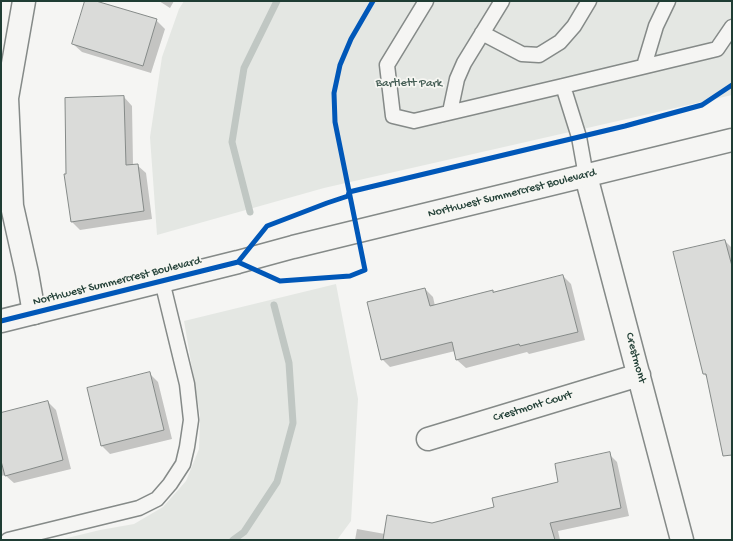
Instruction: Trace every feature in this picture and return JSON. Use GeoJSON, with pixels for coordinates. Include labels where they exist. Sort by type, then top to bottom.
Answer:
{"type":"FeatureCollection","features":[{"type":"Feature","properties":{"kind":"street"},"geometry":{"type":"LineString","coordinates":[[24,1],[7,98],[12,206],[28,273],[34,313]]}},
{"type":"Feature","properties":{"kind":"street","name":"Northwest Summercrest Boulevard"},"geometry":{"type":"LineString","coordinates":[[1,321],[238,262],[292,247],[732,140]]}},
{"type":"Feature","properties":{"kind":"street","name":"Crestmont"},"geometry":{"type":"LineString","coordinates":[[586,176],[682,540]]}},
{"type":"Feature","properties":{"kind":"street","name":"Crestmont Court"},"geometry":{"type":"LineString","coordinates":[[428,439],[639,375]]}},
{"type":"Feature","properties":{"kind":"lane"},"geometry":{"type":"LineString","coordinates":[[426,1],[387,66],[393,116],[414,121],[717,49],[732,27]]}},
{"type":"Feature","properties":{"kind":"lane"},"geometry":{"type":"LineString","coordinates":[[450,112],[457,79],[464,63],[502,1]]}},
{"type":"Feature","properties":{"kind":"lane"},"geometry":{"type":"LineString","coordinates":[[482,33],[522,54],[539,55],[560,42],[574,26],[589,1]]}},
{"type":"Feature","properties":{"kind":"lane"},"geometry":{"type":"LineString","coordinates":[[644,66],[656,26],[668,1]]}},
{"type":"Feature","properties":{"kind":"lane"},"geometry":{"type":"LineString","coordinates":[[563,86],[579,137],[586,176]]}},
{"type":"Feature","properties":{"kind":"lane"},"geometry":{"type":"LineString","coordinates":[[8,540],[139,508],[157,499],[170,484],[183,464],[191,420],[187,384],[162,281]]}},
{"type":"Feature","properties":{"kind":"green space","name":"Bartlett Park"},"geometry":{"type":"Polygon","coordinates":[[[184,1],[732,1],[732,95],[324,188],[157,235],[150,137],[162,57],[179,9],[184,1]]]}},
{"type":"Feature","properties":{"kind":"green space"},"geometry":{"type":"Polygon","coordinates":[[[336,284],[358,399],[351,521],[337,540],[59,540],[100,530],[134,524],[163,507],[186,481],[199,449],[200,415],[184,321],[336,284]]]}},
{"type":"Feature","properties":{"kind":"building"},"geometry":{"type":"Polygon","coordinates":[[[85,1],[96,1],[157,19],[143,66],[72,44],[85,1]]]}},
{"type":"Feature","properties":{"kind":"building"},"geometry":{"type":"Polygon","coordinates":[[[124,96],[126,165],[138,164],[144,211],[71,222],[64,174],[66,174],[65,98],[124,96]]]}},
{"type":"Feature","properties":{"kind":"building"},"geometry":{"type":"Polygon","coordinates":[[[725,240],[732,266],[732,455],[723,456],[706,374],[703,374],[673,252],[725,240]]]}},
{"type":"Feature","properties":{"kind":"building"},"geometry":{"type":"Polygon","coordinates":[[[563,275],[578,332],[520,346],[519,344],[456,360],[452,342],[381,360],[367,302],[425,288],[430,306],[493,290],[493,292],[563,275]]]}},
{"type":"Feature","properties":{"kind":"building"},"geometry":{"type":"Polygon","coordinates":[[[150,372],[164,430],[101,446],[87,388],[150,372]]]}},
{"type":"Feature","properties":{"kind":"building"},"geometry":{"type":"Polygon","coordinates":[[[48,401],[63,460],[5,476],[1,461],[1,413],[48,401]]]}},
{"type":"Feature","properties":{"kind":"building"},"geometry":{"type":"Polygon","coordinates":[[[610,452],[621,508],[550,523],[555,540],[383,540],[387,515],[432,523],[494,507],[492,498],[558,482],[555,464],[610,452]]]}},
{"type":"Feature","properties":{"kind":"waterway"},"geometry":{"type":"LineString","coordinates":[[250,212],[232,142],[244,68],[277,1]]}},
{"type":"Feature","properties":{"kind":"waterway"},"geometry":{"type":"LineString","coordinates":[[233,540],[244,532],[277,482],[293,423],[289,363],[274,305]]}},
{"type":"Feature","properties":{"kind":"cycle path"},"geometry":{"type":"LineString","coordinates":[[238,262],[280,281],[350,276],[365,270],[335,122],[334,93],[340,65],[351,39],[373,1]]}},
{"type":"Feature","properties":{"kind":"cycle path"},"geometry":{"type":"LineString","coordinates":[[238,262],[267,226],[348,196],[349,192],[625,126],[702,105],[732,85]]}},
{"type":"Feature","properties":{"kind":"cycle path"},"geometry":{"type":"LineString","coordinates":[[1,321],[238,262]]}}]}
